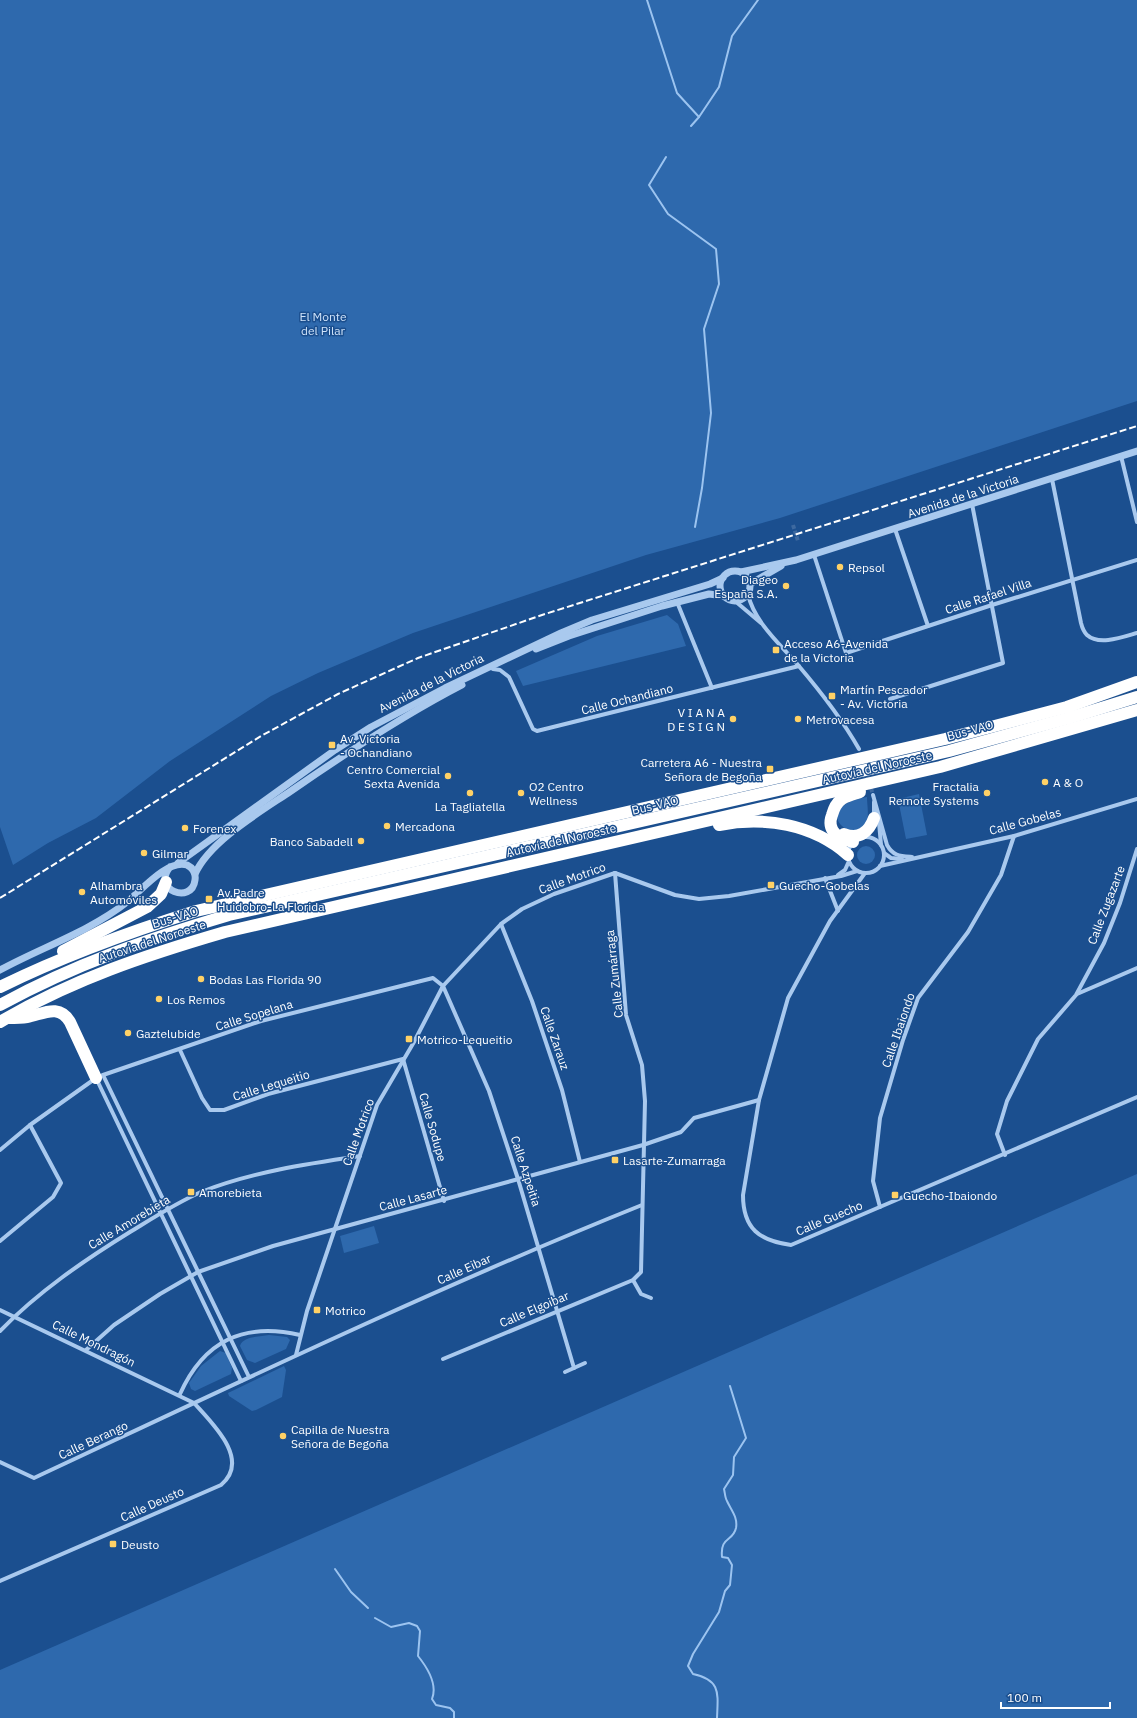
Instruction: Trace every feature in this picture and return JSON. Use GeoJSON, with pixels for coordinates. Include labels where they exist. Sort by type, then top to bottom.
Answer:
{"type":"FeatureCollection","features":[{"type":"Feature","properties":{"kind":"highway","name":"Autovía del Noroeste"},"geometry":{"type":"LineString","coordinates":[[0,988],[31,972],[95,945],[196,911],[945,739],[1067,707],[1137,682]]}},
{"type":"Feature","properties":{"kind":"highway","name":"Bus-VAO"},"geometry":{"type":"LineString","coordinates":[[0,1005],[39,984],[105,955],[229,915],[949,751],[1069,718],[1137,697]]}},
{"type":"Feature","properties":{"kind":"highway","name":"Autovía del Noroeste"},"geometry":{"type":"LineString","coordinates":[[3,1020],[33,1002],[88,977],[169,948],[225,932],[691,824],[880,782],[947,765],[1137,710]]}},
{"type":"Feature","properties":{"kind":"highway"},"geometry":{"type":"LineString","coordinates":[[854,842],[843,840],[832,830],[830,819],[834,807],[841,800],[864,792],[880,782]]}},
{"type":"Feature","properties":{"kind":"highway"},"geometry":{"type":"LineString","coordinates":[[832,813],[835,826],[850,836],[858,836],[865,833],[870,828],[876,815]]}},
{"type":"Feature","properties":{"kind":"highway"},"geometry":{"type":"LineString","coordinates":[[691,824],[705,828],[738,822],[763,821],[792,825],[821,837],[848,858]]}},
{"type":"Feature","properties":{"kind":"highway"},"geometry":{"type":"LineString","coordinates":[[31,972],[44,960],[147,907],[157,900],[166,884]]}},
{"type":"Feature","properties":{"kind":"highway"},"geometry":{"type":"LineString","coordinates":[[3,1020],[28,1017],[45,1011],[57,1011],[64,1014],[100,1076]]}},
{"type":"Feature","properties":{"kind":"street","name":"Avenida de la Victoria"},"geometry":{"type":"LineString","coordinates":[[741,572],[814,555],[1137,451]]}},
{"type":"Feature","properties":{"kind":"street"},"geometry":{"type":"LineString","coordinates":[[1121,456],[1137,522]]}},
{"type":"Feature","properties":{"kind":"street"},"geometry":{"type":"LineString","coordinates":[[1052,479],[1081,623],[1087,635],[1096,639],[1116,639],[1137,633]]}},
{"type":"Feature","properties":{"kind":"street"},"geometry":{"type":"LineString","coordinates":[[890,699],[1003,663],[972,504]]}},
{"type":"Feature","properties":{"kind":"street"},"geometry":{"type":"LineString","coordinates":[[895,529],[928,626]]}},
{"type":"Feature","properties":{"kind":"street","name":"Calle Rafael Villa"},"geometry":{"type":"LineString","coordinates":[[814,555],[846,653],[992,605],[1137,560]]}},
{"type":"Feature","properties":{"kind":"street","name":"Avenida de la Victoria"},"geometry":{"type":"LineString","coordinates":[[750,584],[776,568],[796,560]]}},
{"type":"Feature","properties":{"kind":"street"},"geometry":{"type":"LineString","coordinates":[[765,626],[735,601],[725,596],[720,587],[723,578],[729,572],[741,572],[747,577],[750,584],[748,594],[750,605],[765,626],[838,715],[859,749]]}},
{"type":"Feature","properties":{"kind":"street","name":"Avenida de la Victoria"},"geometry":{"type":"LineString","coordinates":[[178,864],[370,726],[561,633],[599,618],[710,584],[723,578]]}},
{"type":"Feature","properties":{"kind":"street","name":"Avenida de la Victoria"},"geometry":{"type":"LineString","coordinates":[[195,874],[203,859],[212,849],[263,810],[393,722],[493,670],[569,636],[677,602],[709,594],[725,596]]}},
{"type":"Feature","properties":{"kind":"street"},"geometry":{"type":"LineString","coordinates":[[735,601],[742,599],[748,594]]}},
{"type":"Feature","properties":{"kind":"street"},"geometry":{"type":"LineString","coordinates":[[677,602],[712,688]]}},
{"type":"Feature","properties":{"kind":"street","name":"Calle Ochandiano"},"geometry":{"type":"LineString","coordinates":[[493,670],[500,670],[509,676],[533,729],[537,731],[799,666]]}},
{"type":"Feature","properties":{"kind":"street","name":"Calle Gobelas"},"geometry":{"type":"LineString","coordinates":[[880,866],[1014,836],[1137,800]]}},
{"type":"Feature","properties":{"kind":"street"},"geometry":{"type":"LineString","coordinates":[[869,837],[874,830],[876,815]]}},
{"type":"Feature","properties":{"kind":"street"},"geometry":{"type":"LineString","coordinates":[[876,815],[881,845],[884,853],[891,858],[904,860]]}},
{"type":"Feature","properties":{"kind":"street","name":"Calle Gobelas"},"geometry":{"type":"LineString","coordinates":[[876,815],[891,852],[898,856],[917,857]]}},
{"type":"Feature","properties":{"kind":"street","name":"Calle Ibaiondo"},"geometry":{"type":"LineString","coordinates":[[880,1207],[873,1180],[880,1118],[903,1040],[918,998],[968,932],[1001,875],[1014,836]]}},
{"type":"Feature","properties":{"kind":"street"},"geometry":{"type":"LineString","coordinates":[[832,877],[845,870],[854,842],[863,837],[869,837],[881,845]]}},
{"type":"Feature","properties":{"kind":"street","name":"Calle Zugazarte"},"geometry":{"type":"LineString","coordinates":[[1005,1155],[997,1134],[1007,1101],[1038,1039],[1076,995],[1104,943],[1120,903],[1137,849]]}},
{"type":"Feature","properties":{"kind":"street"},"geometry":{"type":"LineString","coordinates":[[615,873],[675,895],[699,899],[729,896],[857,871],[865,873],[876,870],[880,866],[884,853]]}},
{"type":"Feature","properties":{"kind":"street"},"geometry":{"type":"LineString","coordinates":[[848,858],[857,871]]}},
{"type":"Feature","properties":{"kind":"street"},"geometry":{"type":"LineString","coordinates":[[0,970],[103,919],[140,892],[156,884],[166,884],[175,892],[184,893],[195,884],[195,874],[191,867],[178,864],[154,877],[140,892]]}},
{"type":"Feature","properties":{"kind":"street"},"geometry":{"type":"LineString","coordinates":[[166,884],[166,874],[170,867]]}},
{"type":"Feature","properties":{"kind":"street","name":"Calle Motrico"},"geometry":{"type":"LineString","coordinates":[[296,1354],[300,1335],[377,1105],[414,1042],[442,986],[500,924],[522,909],[554,894],[615,873]]}},
{"type":"Feature","properties":{"kind":"street","name":"Calle Zumárraga"},"geometry":{"type":"LineString","coordinates":[[615,873],[626,1015],[642,1065],[645,1101],[641,1272],[633,1280]]}},
{"type":"Feature","properties":{"kind":"street","name":"Calle Guecho"},"geometry":{"type":"LineString","coordinates":[[865,873],[830,921],[788,998],[759,1100],[743,1195],[743,1208],[746,1219],[753,1229],[764,1238],[777,1243],[791,1245],[1005,1155],[1137,1097]]}},
{"type":"Feature","properties":{"kind":"street"},"geometry":{"type":"LineString","coordinates":[[825,878],[838,911]]}},
{"type":"Feature","properties":{"kind":"street","name":"Calle Zarauz"},"geometry":{"type":"LineString","coordinates":[[500,924],[532,1001],[562,1090],[580,1162]]}},
{"type":"Feature","properties":{"kind":"street"},"geometry":{"type":"LineString","coordinates":[[1076,995],[1137,968]]}},
{"type":"Feature","properties":{"kind":"street","name":"Calle Sopelana"},"geometry":{"type":"LineString","coordinates":[[0,1150],[30,1125],[100,1076],[180,1050],[261,1021],[432,978],[442,986]]}},
{"type":"Feature","properties":{"kind":"street","name":"Calle Azpeitia"},"geometry":{"type":"LineString","coordinates":[[442,986],[489,1091],[539,1247],[574,1368]]}},
{"type":"Feature","properties":{"kind":"street","name":"Calle Lequeitio"},"geometry":{"type":"LineString","coordinates":[[180,1050],[202,1098],[210,1110],[224,1110],[268,1094],[403,1059]]}},
{"type":"Feature","properties":{"kind":"street","name":"Calle Sodupe"},"geometry":{"type":"LineString","coordinates":[[403,1059],[444,1200]]}},
{"type":"Feature","properties":{"kind":"street"},"geometry":{"type":"LineString","coordinates":[[100,1076],[168,1209],[249,1377]]}},
{"type":"Feature","properties":{"kind":"street"},"geometry":{"type":"LineString","coordinates":[[100,1076],[161,1212],[241,1381]]}},
{"type":"Feature","properties":{"kind":"street","name":"Calle Lasarte"},"geometry":{"type":"LineString","coordinates":[[86,1350],[114,1325],[198,1272],[273,1246],[643,1145],[681,1132],[694,1118],[759,1100]]}},
{"type":"Feature","properties":{"kind":"street"},"geometry":{"type":"LineString","coordinates":[[0,1241],[53,1197],[61,1183],[30,1125]]}},
{"type":"Feature","properties":{"kind":"street","name":"Calle Amorebieta"},"geometry":{"type":"LineString","coordinates":[[0,1331],[15,1316],[83,1261],[161,1212],[202,1192],[278,1169],[360,1156]]}},
{"type":"Feature","properties":{"kind":"street","name":"Calle Eibar"},"geometry":{"type":"LineString","coordinates":[[194,1403],[296,1354],[539,1247],[642,1205]]}},
{"type":"Feature","properties":{"kind":"street"},"geometry":{"type":"LineString","coordinates":[[633,1280],[642,1294],[651,1298]]}},
{"type":"Feature","properties":{"kind":"street","name":"Calle Elgoibar"},"geometry":{"type":"LineString","coordinates":[[443,1359],[557,1310],[633,1280]]}},
{"type":"Feature","properties":{"kind":"street","name":"Calle Mondragón"},"geometry":{"type":"LineString","coordinates":[[0,1310],[180,1394],[194,1403]]}},
{"type":"Feature","properties":{"kind":"street"},"geometry":{"type":"LineString","coordinates":[[180,1394],[187,1378],[198,1363],[210,1351],[223,1342],[262,1330],[279,1330],[300,1335]]}},
{"type":"Feature","properties":{"kind":"street"},"geometry":{"type":"LineString","coordinates":[[565,1372],[585,1363]]}},
{"type":"Feature","properties":{"kind":"street","name":"Calle Berango"},"geometry":{"type":"LineString","coordinates":[[0,1462],[34,1478],[194,1403]]}},
{"type":"Feature","properties":{"kind":"street","name":"Calle Deusto"},"geometry":{"type":"LineString","coordinates":[[0,1581],[220,1485],[229,1478],[233,1466],[231,1452],[212,1423],[194,1403]]}},
{"type":"Feature","properties":{"kind":"green space","name":"El Monte del Pilar"},"geometry":{"type":"Polygon","coordinates":[[[0,0],[1137,0],[1137,401],[780,518],[646,555],[413,633],[318,673],[271,696],[170,761],[96,818],[48,843],[13,865],[0,827],[0,0]]]}},
{"type":"Feature","properties":{"kind":"green space"},"geometry":{"type":"Polygon","coordinates":[[[667,615],[678,624],[686,646],[523,686],[516,671],[597,636],[667,615]]]}},
{"type":"Feature","properties":{"kind":"green space"},"geometry":{"type":"Polygon","coordinates":[[[919,794],[927,835],[906,839],[898,799],[919,794]]]}},
{"type":"Feature","properties":{"kind":"green space"},"geometry":{"type":"Polygon","coordinates":[[[867,797],[867,821],[861,828],[854,831],[846,829],[840,824],[837,817],[840,809],[849,802],[867,797]]]}},
{"type":"Feature","properties":{"kind":"green space"},"geometry":{"type":"Polygon","coordinates":[[[866,846],[872,849],[875,855],[872,861],[866,864],[860,861],[857,855],[860,849],[866,846]]]}},
{"type":"Feature","properties":{"kind":"green space"},"geometry":{"type":"Polygon","coordinates":[[[1137,1174],[1137,1718],[0,1718],[0,1670],[1137,1174]]]}},
{"type":"Feature","properties":{"kind":"green space"},"geometry":{"type":"Polygon","coordinates":[[[374,1226],[379,1243],[344,1253],[340,1236],[374,1226]]]}},
{"type":"Feature","properties":{"kind":"green space"},"geometry":{"type":"Polygon","coordinates":[[[269,1335],[287,1337],[290,1340],[286,1349],[255,1363],[247,1360],[240,1346],[244,1340],[269,1335]]]}},
{"type":"Feature","properties":{"kind":"green space"},"geometry":{"type":"Polygon","coordinates":[[[220,1351],[226,1353],[232,1368],[231,1374],[195,1391],[191,1389],[189,1383],[201,1366],[220,1351]]]}},
{"type":"Feature","properties":{"kind":"green space"},"geometry":{"type":"Polygon","coordinates":[[[284,1366],[286,1370],[282,1397],[252,1411],[229,1396],[228,1393],[284,1366]]]}},
{"type":"Feature","properties":{"kind":"waterway"},"geometry":{"type":"LineString","coordinates":[[647,0],[677,93],[699,117],[691,126]]}},
{"type":"Feature","properties":{"kind":"waterway"},"geometry":{"type":"LineString","coordinates":[[699,117],[719,87],[732,36],[758,0]]}},
{"type":"Feature","properties":{"kind":"waterway"},"geometry":{"type":"LineString","coordinates":[[666,157],[649,185],[668,214],[716,249],[719,284],[704,329],[711,413],[702,488],[695,527]]}},
{"type":"Feature","properties":{"kind":"waterway"},"geometry":{"type":"LineString","coordinates":[[717,1718],[718,1701],[716,1689],[709,1680],[693,1674],[688,1666],[693,1654],[719,1612],[725,1591],[730,1585],[732,1565],[728,1558],[722,1557],[722,1550],[725,1542],[734,1532],[736,1524],[735,1517],[726,1498],[724,1489],[733,1475],[734,1457],[746,1438],[730,1386]]}},
{"type":"Feature","properties":{"kind":"waterway"},"geometry":{"type":"LineString","coordinates":[[335,1569],[351,1592],[368,1608]]}},
{"type":"Feature","properties":{"kind":"waterway"},"geometry":{"type":"LineString","coordinates":[[375,1618],[391,1627],[409,1623],[417,1626],[420,1631],[418,1656],[428,1670],[432,1681],[432,1699],[436,1705],[450,1708],[454,1712],[454,1718]]}},
{"type":"Feature","properties":{"kind":"tunnel"},"geometry":{"type":"LineString","coordinates":[[793,525],[798,541]]}},
{"type":"Feature","properties":{"kind":"tunnel"},"geometry":{"type":"LineString","coordinates":[[866,771],[873,795]]}},
{"type":"Feature","properties":{"kind":"railway"},"geometry":{"type":"LineString","coordinates":[[0,898],[261,736],[338,694],[418,658],[542,615],[1137,426]]}},
{"type":"Feature","properties":{"kind":"place","name":"Repsol"},"geometry":{"type":"Point","coordinates":[840,567]}},
{"type":"Feature","properties":{"kind":"place","name":"Diageo España S.A."},"geometry":{"type":"Point","coordinates":[786,586]}},
{"type":"Feature","properties":{"kind":"place","name":"Acceso A6-Avenida de la Victoria"},"geometry":{"type":"Point","coordinates":[776,650]}},
{"type":"Feature","properties":{"kind":"place","name":"Martín Pescador - Av. Victoria"},"geometry":{"type":"Point","coordinates":[832,696]}},
{"type":"Feature","properties":{"kind":"place","name":"V I A N A D E S I G N"},"geometry":{"type":"Point","coordinates":[733,719]}},
{"type":"Feature","properties":{"kind":"place","name":"Metrovacesa"},"geometry":{"type":"Point","coordinates":[798,719]}},
{"type":"Feature","properties":{"kind":"place","name":"Av. Victoria - Ochandiano"},"geometry":{"type":"Point","coordinates":[332,745]}},
{"type":"Feature","properties":{"kind":"place","name":"Carretera A6 - Nuestra Señora de Begoña"},"geometry":{"type":"Point","coordinates":[770,769]}},
{"type":"Feature","properties":{"kind":"place","name":"Centro Comercial Sexta Avenida"},"geometry":{"type":"Point","coordinates":[448,776]}},
{"type":"Feature","properties":{"kind":"place","name":"A & O"},"geometry":{"type":"Point","coordinates":[1045,782]}},
{"type":"Feature","properties":{"kind":"place","name":"La Tagliatella"},"geometry":{"type":"Point","coordinates":[470,793]}},
{"type":"Feature","properties":{"kind":"place","name":"O2 Centro Wellness"},"geometry":{"type":"Point","coordinates":[521,793]}},
{"type":"Feature","properties":{"kind":"place","name":"Fractalia Remote Systems"},"geometry":{"type":"Point","coordinates":[987,793]}},
{"type":"Feature","properties":{"kind":"place","name":"Mercadona"},"geometry":{"type":"Point","coordinates":[387,826]}},
{"type":"Feature","properties":{"kind":"place","name":"Forenex"},"geometry":{"type":"Point","coordinates":[185,828]}},
{"type":"Feature","properties":{"kind":"place","name":"Banco Sabadell"},"geometry":{"type":"Point","coordinates":[361,841]}},
{"type":"Feature","properties":{"kind":"place","name":"Gilmar"},"geometry":{"type":"Point","coordinates":[144,853]}},
{"type":"Feature","properties":{"kind":"place","name":"Guecho-Gobelas"},"geometry":{"type":"Point","coordinates":[771,885]}},
{"type":"Feature","properties":{"kind":"place","name":"Alhambra Automóviles"},"geometry":{"type":"Point","coordinates":[82,892]}},
{"type":"Feature","properties":{"kind":"place","name":"Av.Padre Huidobro-La Florida"},"geometry":{"type":"Point","coordinates":[209,899]}},
{"type":"Feature","properties":{"kind":"place","name":"Bodas Las Florida 90"},"geometry":{"type":"Point","coordinates":[201,979]}},
{"type":"Feature","properties":{"kind":"place","name":"Los Remos"},"geometry":{"type":"Point","coordinates":[159,999]}},
{"type":"Feature","properties":{"kind":"place","name":"Gaztelubide"},"geometry":{"type":"Point","coordinates":[128,1033]}},
{"type":"Feature","properties":{"kind":"place","name":"Motrico-Lequeitio"},"geometry":{"type":"Point","coordinates":[409,1039]}},
{"type":"Feature","properties":{"kind":"place","name":"Lasarte-Zumarraga"},"geometry":{"type":"Point","coordinates":[615,1160]}},
{"type":"Feature","properties":{"kind":"place","name":"Amorebieta"},"geometry":{"type":"Point","coordinates":[191,1192]}},
{"type":"Feature","properties":{"kind":"place","name":"Guecho-Ibaiondo"},"geometry":{"type":"Point","coordinates":[895,1195]}},
{"type":"Feature","properties":{"kind":"place","name":"Motrico"},"geometry":{"type":"Point","coordinates":[317,1310]}},
{"type":"Feature","properties":{"kind":"place","name":"Capilla de Nuestra Señora de Begoña"},"geometry":{"type":"Point","coordinates":[283,1436]}},
{"type":"Feature","properties":{"kind":"place","name":"Deusto"},"geometry":{"type":"Point","coordinates":[113,1544]}}]}
